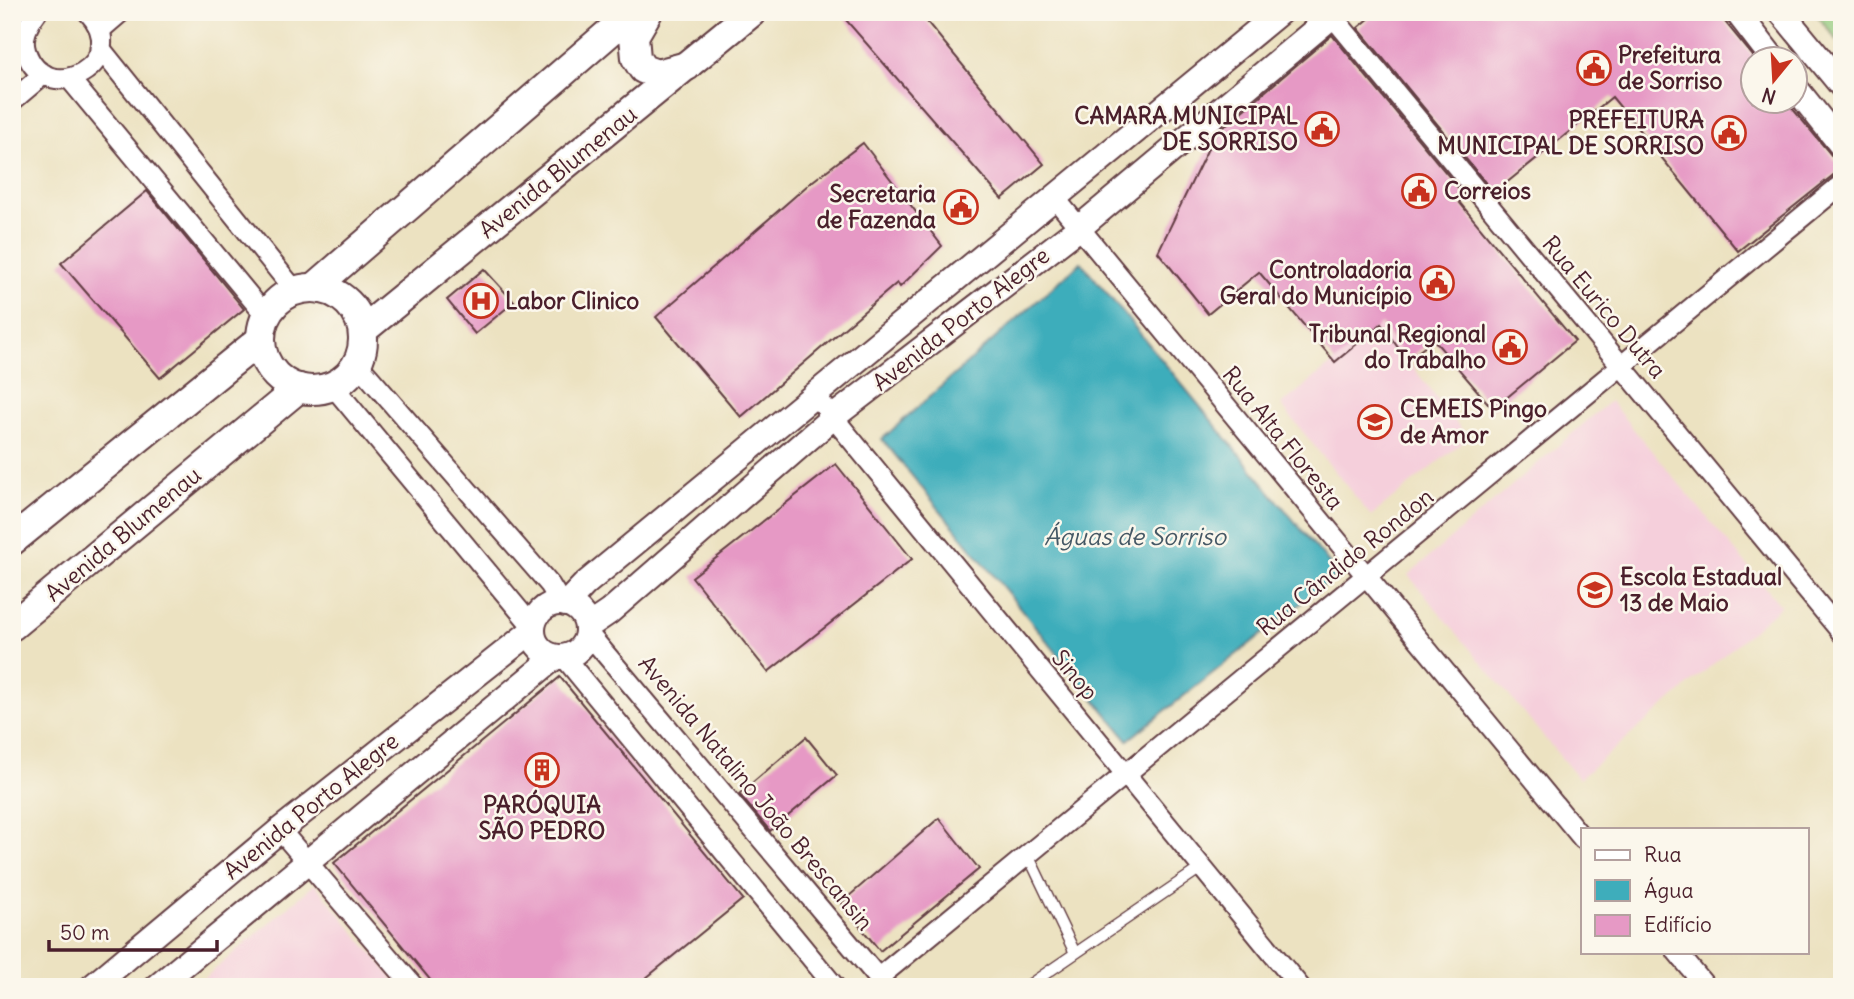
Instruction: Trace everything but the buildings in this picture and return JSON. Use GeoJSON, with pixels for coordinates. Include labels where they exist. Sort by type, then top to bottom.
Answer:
{"type":"FeatureCollection","features":[{"type":"Feature","properties":{"kind":"main road"},"geometry":{"type":"LineString","coordinates":[[305,289],[633,12]]}},
{"type":"Feature","properties":{"kind":"main road"},"geometry":{"type":"LineString","coordinates":[[648,12],[634,36],[636,58],[643,69],[657,74],[688,66]]}},
{"type":"Feature","properties":{"kind":"main road","name":"Avenida Blumenau"},"geometry":{"type":"LineString","coordinates":[[363,330],[752,12]]}},
{"type":"Feature","properties":{"kind":"main road"},"geometry":{"type":"LineString","coordinates":[[12,541],[263,328],[283,296],[305,289],[331,291],[346,300],[357,314],[363,330],[363,347],[357,363],[347,376],[333,386],[316,390],[299,388],[284,381],[271,369],[263,328]]}},
{"type":"Feature","properties":{"kind":"main road","name":"Avenida Blumenau"},"geometry":{"type":"LineString","coordinates":[[12,626],[299,388]]}},
{"type":"Feature","properties":{"kind":"street"},"geometry":{"type":"LineString","coordinates":[[37,12],[29,23],[19,54],[44,74],[69,78],[85,72],[94,64],[100,39],[121,12]]}},
{"type":"Feature","properties":{"kind":"street"},"geometry":{"type":"LineString","coordinates":[[88,12],[100,39],[305,289]]}},
{"type":"Feature","properties":{"kind":"street","name":"Avenida Porto Alegre"},"geometry":{"type":"LineString","coordinates":[[563,604],[814,394],[1280,12]]}},
{"type":"Feature","properties":{"kind":"street"},"geometry":{"type":"LineString","coordinates":[[1737,12],[1763,46]]}},
{"type":"Feature","properties":{"kind":"street"},"geometry":{"type":"LineString","coordinates":[[1781,12],[1842,86]]}},
{"type":"Feature","properties":{"kind":"street","name":"Avenida Porto Alegre"},"geometry":{"type":"LineString","coordinates":[[587,630],[832,418],[1079,228],[1333,14]]}},
{"type":"Feature","properties":{"kind":"street","name":"Rua Eurico Dutra"},"geometry":{"type":"LineString","coordinates":[[1333,14],[1842,633]]}},
{"type":"Feature","properties":{"kind":"street"},"geometry":{"type":"LineString","coordinates":[[12,101],[44,74]]}},
{"type":"Feature","properties":{"kind":"street"},"geometry":{"type":"LineString","coordinates":[[69,78],[263,328]]}},
{"type":"Feature","properties":{"kind":"street"},"geometry":{"type":"LineString","coordinates":[[1808,104],[1842,146]]}},
{"type":"Feature","properties":{"kind":"street","name":"Rua Cândido Rondon"},"geometry":{"type":"LineString","coordinates":[[882,982],[1028,855],[1842,184]]}},
{"type":"Feature","properties":{"kind":"street","name":"Rua Alta Floresta"},"geometry":{"type":"LineString","coordinates":[[1054,197],[1581,837]]}},
{"type":"Feature","properties":{"kind":"street"},"geometry":{"type":"LineString","coordinates":[[357,363],[550,585],[563,604],[580,613],[587,630],[582,646],[560,657]]}},
{"type":"Feature","properties":{"kind":"street"},"geometry":{"type":"LineString","coordinates":[[333,386],[533,628],[541,649],[560,657],[835,987]]}},
{"type":"Feature","properties":{"kind":"street","name":"Sinop"},"geometry":{"type":"LineString","coordinates":[[814,394],[1300,987]]}},
{"type":"Feature","properties":{"kind":"street"},"geometry":{"type":"LineString","coordinates":[[533,628],[539,613],[563,604]]}},
{"type":"Feature","properties":{"kind":"street","name":"Avenida Porto Alegre"},"geometry":{"type":"LineString","coordinates":[[92,987],[280,830],[533,628]]}},
{"type":"Feature","properties":{"kind":"street","name":"Avenida Natalino João Brescansin"},"geometry":{"type":"LineString","coordinates":[[587,630],[882,982]]}},
{"type":"Feature","properties":{"kind":"street","name":"Avenida Porto Alegre"},"geometry":{"type":"LineString","coordinates":[[157,987],[560,657]]}},
{"type":"Feature","properties":{"kind":"street"},"geometry":{"type":"LineString","coordinates":[[280,830],[414,987]]}},
{"type":"Feature","properties":{"kind":"street"},"geometry":{"type":"LineString","coordinates":[[1679,954],[1706,987]]}},
{"type":"Feature","properties":{"kind":"lane"},"geometry":{"type":"LineString","coordinates":[[1028,855],[1075,953]]}},
{"type":"Feature","properties":{"kind":"lane"},"geometry":{"type":"LineString","coordinates":[[1026,987],[1202,867]]}},
{"type":"Feature","properties":{"kind":"shaded area","name":"CEMEIS Pingo de Amor"},"geometry":{"type":"Polygon","coordinates":[[[1380,325],[1468,438],[1371,516],[1281,405],[1380,325]]]}},
{"type":"Feature","properties":{"kind":"shaded area","name":"Escola Estadual 13 de Maio"},"geometry":{"type":"Polygon","coordinates":[[[1610,401],[1781,606],[1579,779],[1408,575],[1610,401]]]}},
{"type":"Feature","properties":{"kind":"shaded area"},"geometry":{"type":"Polygon","coordinates":[[[315,884],[400,987],[194,987],[315,884]]]}},
{"type":"Feature","properties":{"kind":"green space"},"geometry":{"type":"Polygon","coordinates":[[[1814,12],[1842,12],[1842,46],[1814,12]]]}},
{"type":"Feature","properties":{"kind":"water","name":"Águas de Sorriso"},"geometry":{"type":"Polygon","coordinates":[[[1081,262],[1338,574],[1128,740],[882,439],[1081,262]]]}},
{"type":"Feature","properties":{"kind":"place","name":"Prefeitura de Sorriso"},"geometry":{"type":"Point","coordinates":[1594,68]}},
{"type":"Feature","properties":{"kind":"place","name":"CAMARA MUNICIPAL DE SORRISO"},"geometry":{"type":"Point","coordinates":[1322,129]}},
{"type":"Feature","properties":{"kind":"place","name":"PREFEITURA MUNICIPAL DE SORRISO"},"geometry":{"type":"Point","coordinates":[1729,133]}},
{"type":"Feature","properties":{"kind":"place","name":"Correios"},"geometry":{"type":"Point","coordinates":[1419,191]}},
{"type":"Feature","properties":{"kind":"place","name":"Secretaria de Fazenda"},"geometry":{"type":"Point","coordinates":[961,207]}},
{"type":"Feature","properties":{"kind":"place","name":"Controladoria Geral do Município"},"geometry":{"type":"Point","coordinates":[1437,283]}},
{"type":"Feature","properties":{"kind":"place","name":"Labor Clinico"},"geometry":{"type":"Point","coordinates":[481,301]}},
{"type":"Feature","properties":{"kind":"place","name":"Tribunal Regional do Trabalho"},"geometry":{"type":"Point","coordinates":[1510,347]}},
{"type":"Feature","properties":{"kind":"place","name":"CEMEIS Pingo de Amor"},"geometry":{"type":"Point","coordinates":[1375,422]}},
{"type":"Feature","properties":{"kind":"place","name":"Escola Estadual 13 de Maio"},"geometry":{"type":"Point","coordinates":[1595,590]}},
{"type":"Feature","properties":{"kind":"place","name":"PARÓQUIA SÃO PEDRO"},"geometry":{"type":"Point","coordinates":[542,770]}}]}
